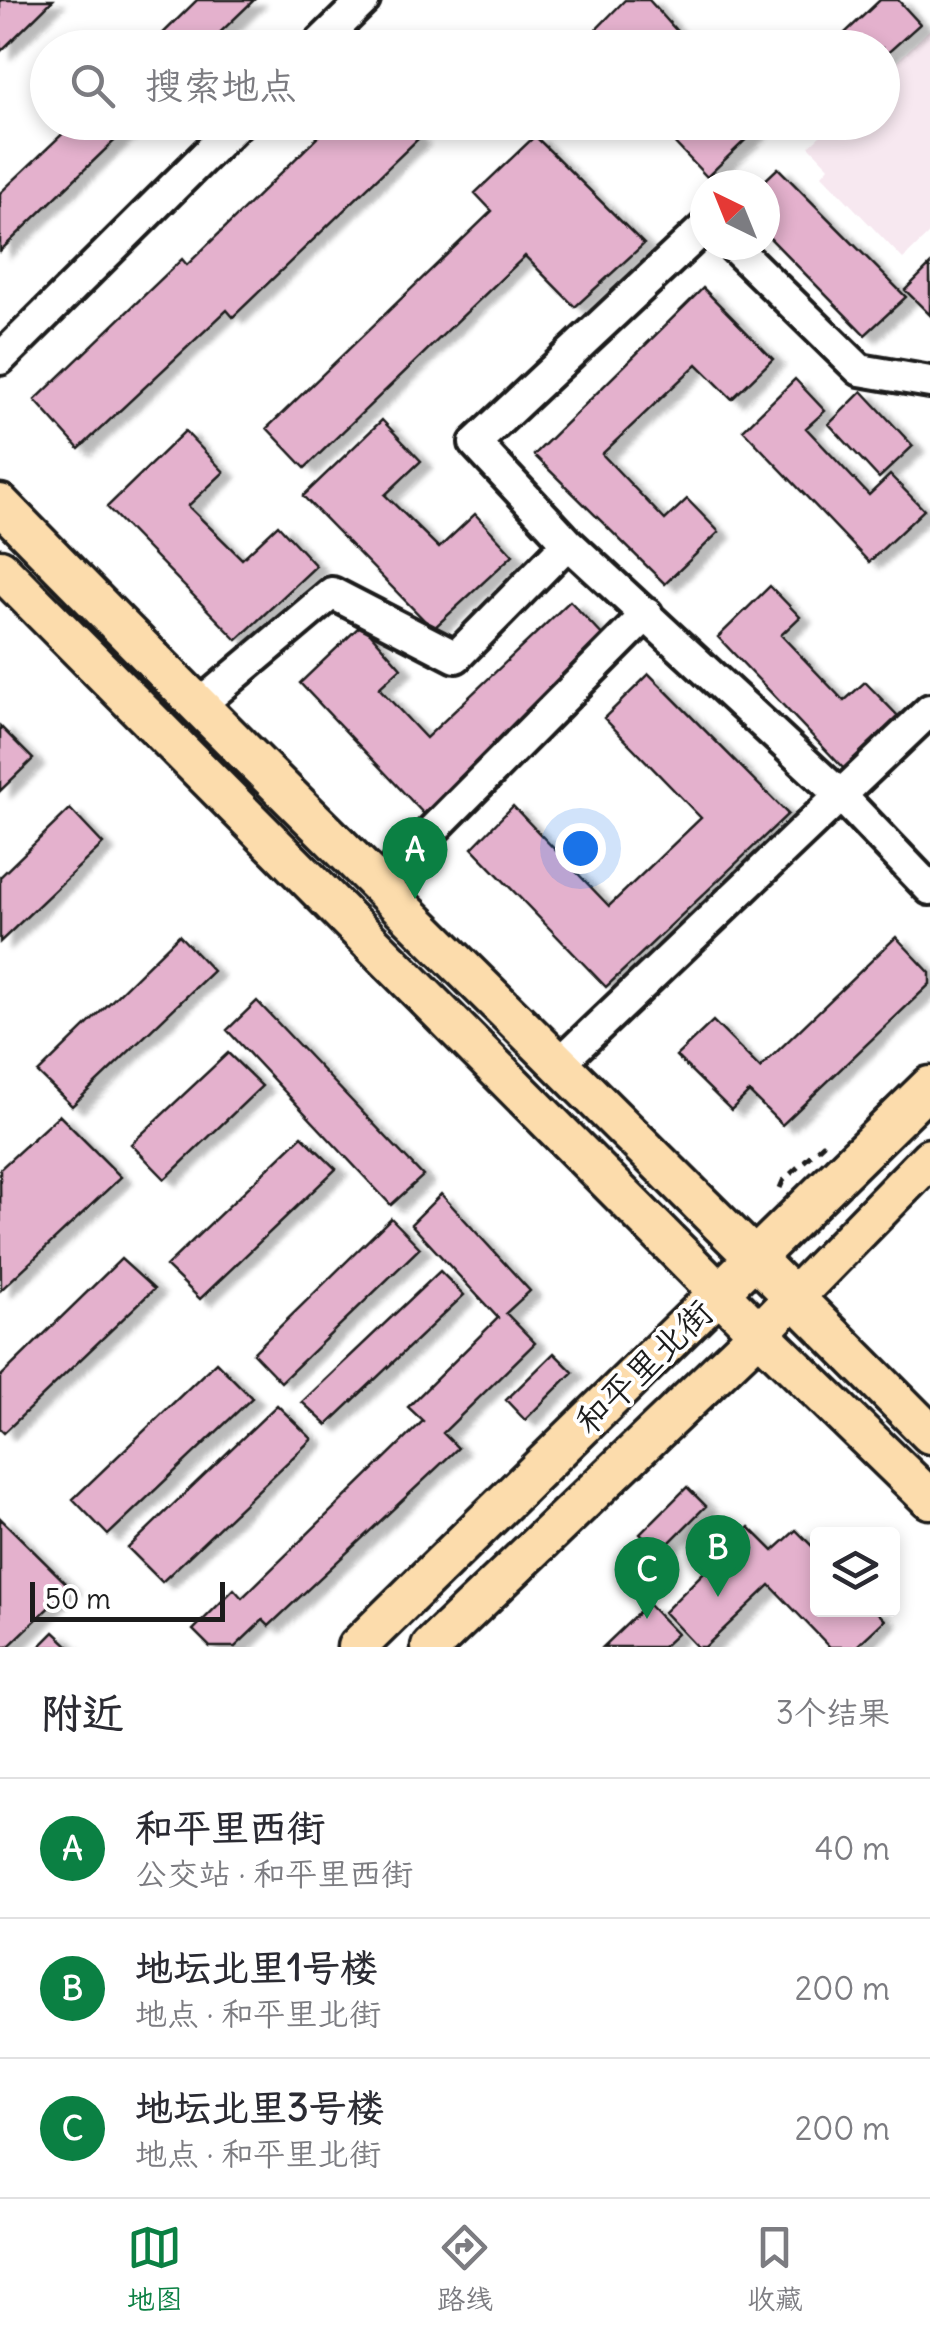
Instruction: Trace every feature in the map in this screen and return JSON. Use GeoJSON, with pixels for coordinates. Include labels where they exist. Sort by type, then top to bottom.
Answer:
{"type":"FeatureCollection","features":[{"type":"Feature","properties":{"kind":"main road"},"geometry":{"type":"LineString","coordinates":[[0,504],[198,707],[380,883],[930,1434]]}},
{"type":"Feature","properties":{"kind":"main road"},"geometry":{"type":"LineString","coordinates":[[0,570],[759,1332],[930,1498]]}},
{"type":"Feature","properties":{"kind":"main road","name":"和平里北街"},"geometry":{"type":"LineString","coordinates":[[357,1647],[930,1086]]}},
{"type":"Feature","properties":{"kind":"main road","name":"和平里北街"},"geometry":{"type":"LineString","coordinates":[[431,1647],[795,1297],[928,1162]]}},
{"type":"Feature","properties":{"kind":"street"},"geometry":{"type":"LineString","coordinates":[[334,30],[364,0]]}},
{"type":"Feature","properties":{"kind":"street"},"geometry":{"type":"LineString","coordinates":[[0,359],[222,140]]}},
{"type":"Feature","properties":{"kind":"street"},"geometry":{"type":"LineString","coordinates":[[690,241],[475,444],[568,543],[842,797],[930,889]]}},
{"type":"Feature","properties":{"kind":"street"},"geometry":{"type":"LineString","coordinates":[[747,260],[860,370],[930,382]]}},
{"type":"Feature","properties":{"kind":"street"},"geometry":{"type":"LineString","coordinates":[[198,707],[332,593],[456,657],[568,543]]}},
{"type":"Feature","properties":{"kind":"street"},"geometry":{"type":"LineString","coordinates":[[380,883],[647,614]]}},
{"type":"Feature","properties":{"kind":"street"},"geometry":{"type":"LineString","coordinates":[[559,1064],[930,710]]}},
{"type":"Feature","properties":{"kind":"shaded area"},"geometry":{"type":"Polygon","coordinates":[[[930,29],[930,233],[903,259],[822,175],[829,167],[809,146],[816,140],[900,140],[900,58],[930,29]]]}},
{"type":"Feature","properties":{"kind":"building"},"geometry":{"type":"Polygon","coordinates":[[[0,0],[53,0],[0,52],[0,0]]]}},
{"type":"Feature","properties":{"kind":"building"},"geometry":{"type":"Polygon","coordinates":[[[197,0],[254,0],[223,30],[166,30],[197,0]]]}},
{"type":"Feature","properties":{"kind":"building"},"geometry":{"type":"Polygon","coordinates":[[[625,0],[649,0],[676,30],[596,30],[625,0]]]}},
{"type":"Feature","properties":{"kind":"building"},"geometry":{"type":"Polygon","coordinates":[[[880,0],[898,0],[920,24],[900,42],[900,30],[848,30],[880,0]]]}},
{"type":"Feature","properties":{"kind":"building"},"geometry":{"type":"Polygon","coordinates":[[[56,140],[115,140],[0,251],[0,193],[56,140]]]}},
{"type":"Feature","properties":{"kind":"building"},"geometry":{"type":"Polygon","coordinates":[[[315,140],[417,140],[233,317],[227,310],[79,449],[35,400],[182,259],[187,265],[315,140]]]}},
{"type":"Feature","properties":{"kind":"building"},"geometry":{"type":"Polygon","coordinates":[[[531,140],[539,140],[644,244],[575,307],[525,256],[305,468],[267,428],[492,211],[475,193],[531,140]]]}},
{"type":"Feature","properties":{"kind":"building"},"geometry":{"type":"Polygon","coordinates":[[[672,140],[745,140],[714,170],[700,170],[672,140]]]}},
{"type":"Feature","properties":{"kind":"building"},"geometry":{"type":"Polygon","coordinates":[[[780,170],[906,297],[865,335],[780,248],[780,170]]]}},
{"type":"Feature","properties":{"kind":"building"},"geometry":{"type":"Polygon","coordinates":[[[930,265],[930,315],[905,290],[930,265]]]}},
{"type":"Feature","properties":{"kind":"building"},"geometry":{"type":"Polygon","coordinates":[[[703,288],[773,359],[732,399],[697,364],[602,454],[665,520],[687,499],[719,532],[665,584],[534,455],[703,288]]]}},
{"type":"Feature","properties":{"kind":"building"},"geometry":{"type":"Polygon","coordinates":[[[795,379],[825,411],[806,428],[869,495],[890,475],[924,510],[869,562],[743,430],[795,379]]]}},
{"type":"Feature","properties":{"kind":"building"},"geometry":{"type":"Polygon","coordinates":[[[862,391],[913,446],[879,478],[829,424],[862,391]]]}},
{"type":"Feature","properties":{"kind":"building"},"geometry":{"type":"Polygon","coordinates":[[[382,420],[421,461],[385,495],[439,548],[475,514],[513,555],[433,629],[303,496],[382,420]]]}},
{"type":"Feature","properties":{"kind":"building"},"geometry":{"type":"Polygon","coordinates":[[[185,431],[224,472],[188,506],[242,559],[278,525],[316,566],[237,640],[107,507],[185,431]]]}},
{"type":"Feature","properties":{"kind":"building"},"geometry":{"type":"Polygon","coordinates":[[[770,586],[800,617],[781,635],[844,701],[865,682],[899,717],[844,769],[718,637],[770,586]]]}},
{"type":"Feature","properties":{"kind":"building"},"geometry":{"type":"Polygon","coordinates":[[[570,601],[606,639],[425,815],[300,683],[362,624],[401,668],[379,688],[426,738],[570,601]]]}},
{"type":"Feature","properties":{"kind":"building"},"geometry":{"type":"Polygon","coordinates":[[[649,674],[788,814],[606,987],[472,848],[513,806],[609,906],[701,818],[604,718],[649,674]]]}},
{"type":"Feature","properties":{"kind":"building"},"geometry":{"type":"Polygon","coordinates":[[[0,726],[33,759],[0,791],[0,726]]]}},
{"type":"Feature","properties":{"kind":"building"},"geometry":{"type":"Polygon","coordinates":[[[70,809],[103,844],[0,942],[0,877],[70,809]]]}},
{"type":"Feature","properties":{"kind":"building"},"geometry":{"type":"Polygon","coordinates":[[[179,935],[213,971],[72,1106],[38,1073],[179,935]]]}},
{"type":"Feature","properties":{"kind":"building"},"geometry":{"type":"Polygon","coordinates":[[[896,937],[930,973],[930,984],[782,1125],[749,1092],[731,1110],[676,1056],[713,1021],[760,1068],[896,937]]]}},
{"type":"Feature","properties":{"kind":"building"},"geometry":{"type":"Polygon","coordinates":[[[257,1001],[423,1176],[391,1205],[227,1030],[257,1001]]]}},
{"type":"Feature","properties":{"kind":"building"},"geometry":{"type":"Polygon","coordinates":[[[228,1053],[262,1086],[165,1179],[131,1144],[228,1053]]]}},
{"type":"Feature","properties":{"kind":"building"},"geometry":{"type":"Polygon","coordinates":[[[59,1115],[121,1177],[1,1290],[0,1169],[59,1115]]]}},
{"type":"Feature","properties":{"kind":"building"},"geometry":{"type":"Polygon","coordinates":[[[302,1136],[336,1169],[200,1299],[166,1266],[302,1136]]]}},
{"type":"Feature","properties":{"kind":"building"},"geometry":{"type":"Polygon","coordinates":[[[441,1194],[530,1291],[506,1313],[535,1343],[443,1433],[458,1448],[269,1626],[263,1620],[235,1647],[210,1647],[193,1630],[234,1589],[242,1598],[423,1421],[408,1407],[498,1318],[411,1224],[441,1194]]]}},
{"type":"Feature","properties":{"kind":"building"},"geometry":{"type":"Polygon","coordinates":[[[391,1218],[420,1248],[281,1382],[253,1353],[391,1218]]]}},
{"type":"Feature","properties":{"kind":"building"},"geometry":{"type":"Polygon","coordinates":[[[121,1259],[154,1289],[4,1433],[0,1429],[0,1377],[121,1259]]]}},
{"type":"Feature","properties":{"kind":"building"},"geometry":{"type":"Polygon","coordinates":[[[440,1271],[464,1295],[327,1425],[302,1402],[440,1271]]]}},
{"type":"Feature","properties":{"kind":"building"},"geometry":{"type":"Polygon","coordinates":[[[554,1353],[573,1372],[525,1420],[506,1400],[554,1353]]]}},
{"type":"Feature","properties":{"kind":"building"},"geometry":{"type":"Polygon","coordinates":[[[216,1362],[252,1398],[108,1535],[73,1499],[216,1362]]]}},
{"type":"Feature","properties":{"kind":"building"},"geometry":{"type":"Polygon","coordinates":[[[277,1405],[312,1439],[162,1582],[128,1548],[277,1405]]]}},
{"type":"Feature","properties":{"kind":"building"},"geometry":{"type":"Polygon","coordinates":[[[687,1487],[706,1506],[659,1553],[640,1534],[687,1487]]]}},
{"type":"Feature","properties":{"kind":"building"},"geometry":{"type":"Polygon","coordinates":[[[0,1518],[70,1587],[8,1647],[0,1647],[0,1518]]]}},
{"type":"Feature","properties":{"kind":"building"},"geometry":{"type":"Polygon","coordinates":[[[749,1527],[773,1551],[796,1530],[810,1544],[810,1617],[885,1620],[856,1647],[830,1647],[770,1585],[705,1647],[697,1647],[664,1612],[749,1527]]]}},
{"type":"Feature","properties":{"kind":"building"},"geometry":{"type":"Polygon","coordinates":[[[648,1604],[677,1634],[663,1647],[603,1647],[648,1604]]]}},
{"type":"Feature","properties":{"kind":"building"},"geometry":{"type":"Polygon","coordinates":[[[54,1632],[70,1647],[39,1647],[54,1632]]]}},
{"type":"Feature","properties":{"kind":"place","name":"和平里西街"},"geometry":{"type":"Point","coordinates":[415,899]}},
{"type":"Feature","properties":{"kind":"place","name":"地坛北里1号楼"},"geometry":{"type":"Point","coordinates":[718,1597]}},
{"type":"Feature","properties":{"kind":"place","name":"地坛北里3号楼"},"geometry":{"type":"Point","coordinates":[647,1619]}}]}
